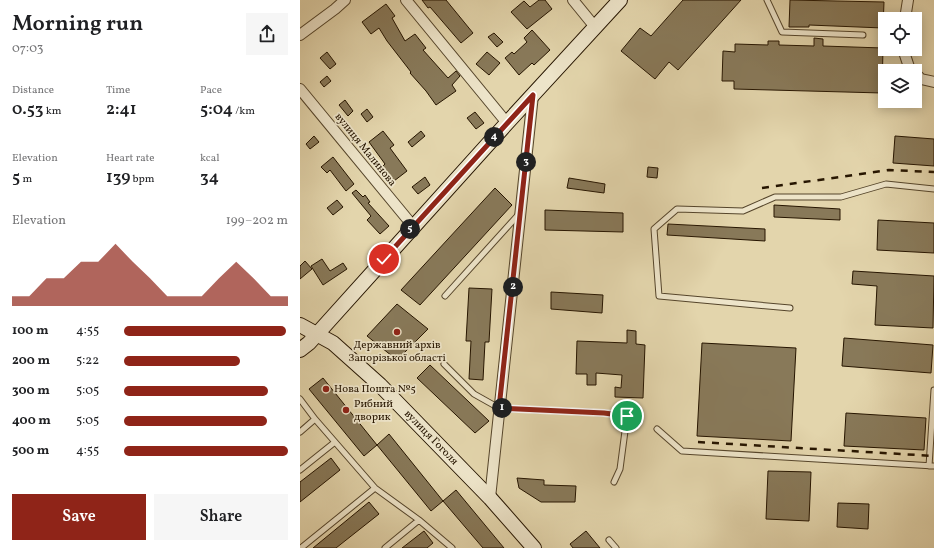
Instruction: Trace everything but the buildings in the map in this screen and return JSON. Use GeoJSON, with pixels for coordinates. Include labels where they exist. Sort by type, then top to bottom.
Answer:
{"type":"FeatureCollection","features":[{"type":"Feature","properties":{"kind":"main road"},"geometry":{"type":"LineString","coordinates":[[300,350],[309,343],[506,123],[620,0]]}},
{"type":"Feature","properties":{"kind":"main road","name":"вулиця Гоголя"},"geometry":{"type":"LineString","coordinates":[[300,325],[332,343],[380,385],[490,498],[534,548]]}},
{"type":"Feature","properties":{"kind":"street"},"geometry":{"type":"LineString","coordinates":[[300,35],[345,0]]}},
{"type":"Feature","properties":{"kind":"street"},"geometry":{"type":"LineString","coordinates":[[406,0],[506,123]]}},
{"type":"Feature","properties":{"kind":"street"},"geometry":{"type":"LineString","coordinates":[[573,0],[595,27]]}},
{"type":"Feature","properties":{"kind":"street"},"geometry":{"type":"LineString","coordinates":[[906,12],[908,0]]}},
{"type":"Feature","properties":{"kind":"street"},"geometry":{"type":"LineString","coordinates":[[922,79],[934,82]]}},
{"type":"Feature","properties":{"kind":"street","name":"вулиця Малинова"},"geometry":{"type":"LineString","coordinates":[[300,89],[413,226]]}},
{"type":"Feature","properties":{"kind":"street"},"geometry":{"type":"LineString","coordinates":[[490,498],[533,95]]}},
{"type":"Feature","properties":{"kind":"lane"},"geometry":{"type":"LineString","coordinates":[[767,0],[782,32],[863,35]]}},
{"type":"Feature","properties":{"kind":"lane"},"geometry":{"type":"LineString","coordinates":[[790,308],[659,296],[654,229],[677,210],[743,211],[775,197],[841,197],[886,184],[934,189]]}},
{"type":"Feature","properties":{"kind":"lane"},"geometry":{"type":"LineString","coordinates":[[445,296],[520,212]]}},
{"type":"Feature","properties":{"kind":"lane"},"geometry":{"type":"LineString","coordinates":[[444,364],[474,394],[499,408],[604,413],[627,416],[620,469],[614,482]]}},
{"type":"Feature","properties":{"kind":"lane"},"geometry":{"type":"LineString","coordinates":[[657,429],[682,451],[931,466],[934,390]]}},
{"type":"Feature","properties":{"kind":"lane"},"geometry":{"type":"LineString","coordinates":[[300,399],[315,419],[375,488],[419,520],[452,548]]}},
{"type":"Feature","properties":{"kind":"lane"},"geometry":{"type":"LineString","coordinates":[[300,432],[315,419]]}},
{"type":"Feature","properties":{"kind":"lane"},"geometry":{"type":"LineString","coordinates":[[300,470],[335,442]]}},
{"type":"Feature","properties":{"kind":"lane"},"geometry":{"type":"LineString","coordinates":[[301,548],[375,488]]}},
{"type":"Feature","properties":{"kind":"lane"},"geometry":{"type":"LineString","coordinates":[[385,548],[419,520]]}},
{"type":"Feature","properties":{"kind":"lane"},"geometry":{"type":"LineString","coordinates":[[609,540],[616,548]]}},
{"type":"Feature","properties":{"kind":"railway"},"geometry":{"type":"LineString","coordinates":[[762,188],[889,170],[934,172]]}},
{"type":"Feature","properties":{"kind":"railway"},"geometry":{"type":"LineString","coordinates":[[698,442],[934,456]]}},
{"type":"Feature","properties":{"kind":"place","name":"Державний архів Запорізької області"},"geometry":{"type":"Point","coordinates":[397,332]}},
{"type":"Feature","properties":{"kind":"place","name":"Нова Пошта №5"},"geometry":{"type":"Point","coordinates":[326,389]}},
{"type":"Feature","properties":{"kind":"place","name":"Рибний дворик"},"geometry":{"type":"Point","coordinates":[346,410]}},
{"type":"Feature","properties":{"kind":"route"},"geometry":{"type":"LineString","coordinates":[[384,259],[533,95],[499,408],[604,413],[627,416]]}}]}
